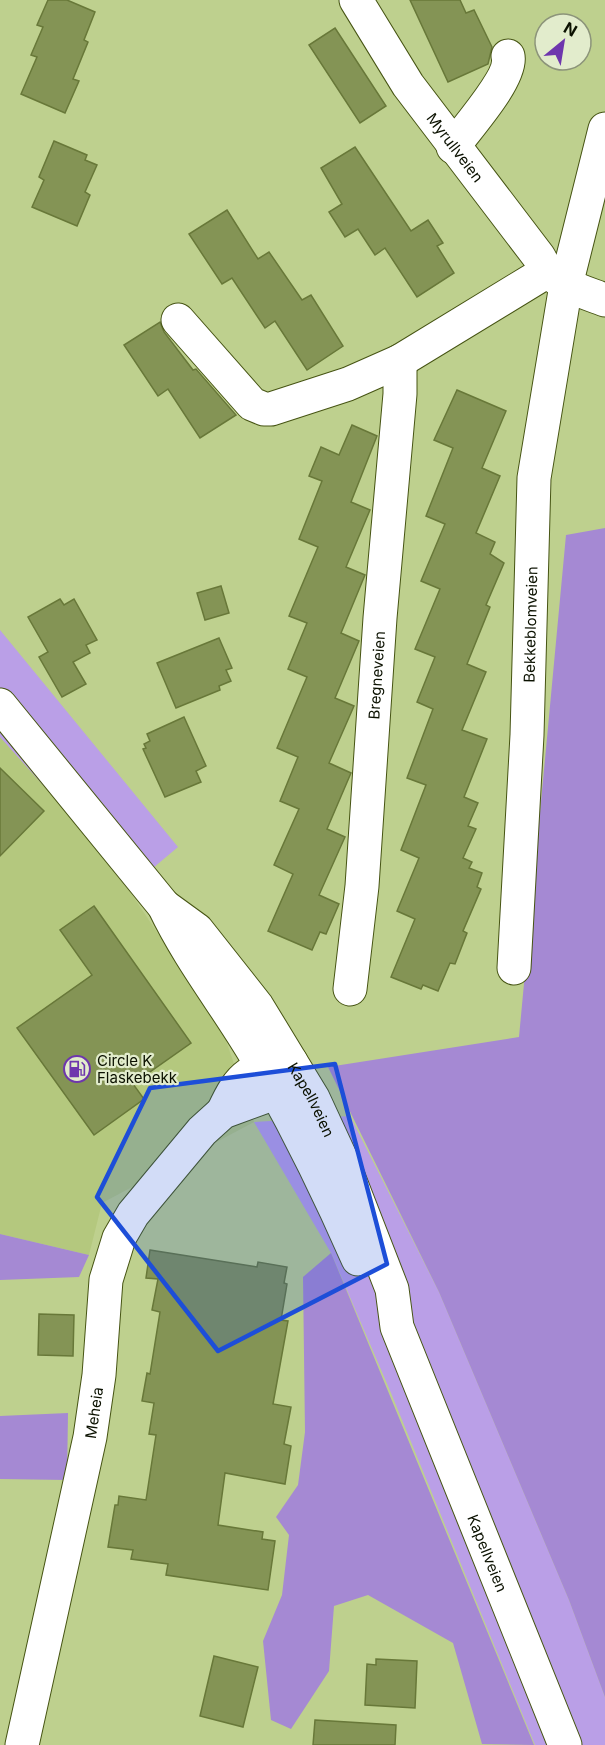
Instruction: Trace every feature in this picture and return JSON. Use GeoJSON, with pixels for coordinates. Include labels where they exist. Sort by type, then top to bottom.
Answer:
{"type":"FeatureCollection","features":[{"type":"Feature","properties":{"kind":"street","name":"Myrullveien"},"geometry":{"type":"LineString","coordinates":[[356,0],[408,85],[453,147],[556,278]]}},
{"type":"Feature","properties":{"kind":"street"},"geometry":{"type":"LineString","coordinates":[[453,147],[498,86],[508,67],[508,56]]}},
{"type":"Feature","properties":{"kind":"street","name":"Bekkeblomveien"},"geometry":{"type":"LineString","coordinates":[[514,968],[526,747],[534,478],[556,278],[605,129]]}},
{"type":"Feature","properties":{"kind":"street"},"geometry":{"type":"LineString","coordinates":[[178,320],[252,404],[264,409],[348,384],[400,361],[556,278],[605,300]]}},
{"type":"Feature","properties":{"kind":"street","name":"Bregneveien"},"geometry":{"type":"LineString","coordinates":[[350,989],[362,886],[380,618],[400,394],[400,361]]}},
{"type":"Feature","properties":{"kind":"street","name":"Kapellveien"},"geometry":{"type":"LineString","coordinates":[[0,705],[164,906],[180,940],[276,1074],[375,1299],[397,1328],[565,1745]]}},
{"type":"Feature","properties":{"kind":"street","name":"Meheia"},"geometry":{"type":"LineString","coordinates":[[22,1745],[90,1437],[109,1264],[119,1238],[134,1214],[202,1131],[223,1112],[235,1086],[276,1074]]}},
{"type":"Feature","properties":{"kind":"highlighted area"},"geometry":{"type":"Polygon","coordinates":[[[335,1064],[387,1264],[218,1351],[97,1197],[150,1088],[335,1064]]]}},
{"type":"Feature","properties":{"kind":"shaded area"},"geometry":{"type":"Polygon","coordinates":[[[605,528],[605,1697],[569,1600],[439,1292],[328,1067],[519,1037],[566,535],[605,528]]]}},
{"type":"Feature","properties":{"kind":"shaded area"},"geometry":{"type":"Polygon","coordinates":[[[0,630],[178,847],[128,889],[60,804],[0,737],[0,630]]]}},
{"type":"Feature","properties":{"kind":"shaded area"},"geometry":{"type":"Polygon","coordinates":[[[0,737],[60,804],[128,889],[222,1029],[254,1122],[102,1203],[89,1255],[0,1234],[0,737]]]}},
{"type":"Feature","properties":{"kind":"shaded area"},"geometry":{"type":"Polygon","coordinates":[[[350,1116],[439,1292],[569,1600],[605,1697],[605,1745],[535,1745],[391,1393],[331,1253],[254,1122],[350,1116]]]}},
{"type":"Feature","properties":{"kind":"shaded area"},"geometry":{"type":"Polygon","coordinates":[[[0,1234],[89,1255],[79,1277],[0,1280],[0,1234]]]}},
{"type":"Feature","properties":{"kind":"shaded area"},"geometry":{"type":"Polygon","coordinates":[[[331,1253],[534,1745],[482,1744],[453,1643],[368,1595],[334,1606],[329,1671],[291,1729],[271,1720],[263,1641],[282,1595],[289,1535],[276,1517],[298,1485],[305,1432],[303,1277],[331,1253]]]}},
{"type":"Feature","properties":{"kind":"shaded area"},"geometry":{"type":"Polygon","coordinates":[[[68,1413],[67,1480],[0,1479],[0,1416],[68,1413]]]}},
{"type":"Feature","properties":{"kind":"building"},"geometry":{"type":"Polygon","coordinates":[[[48,0],[67,0],[95,12],[84,40],[88,42],[73,79],[79,81],[65,113],[21,94],[37,57],[31,55],[43,27],[37,25],[48,0]]]}},
{"type":"Feature","properties":{"kind":"building"},"geometry":{"type":"Polygon","coordinates":[[[410,0],[460,0],[466,13],[474,10],[492,47],[488,64],[448,82],[410,0]]]}},
{"type":"Feature","properties":{"kind":"building"},"geometry":{"type":"Polygon","coordinates":[[[335,28],[386,106],[360,123],[309,45],[335,28]]]}},
{"type":"Feature","properties":{"kind":"building"},"geometry":{"type":"Polygon","coordinates":[[[54,141],[87,155],[85,160],[97,165],[85,192],[90,195],[77,226],[32,207],[44,180],[39,177],[54,141]]]}},
{"type":"Feature","properties":{"kind":"building"},"geometry":{"type":"Polygon","coordinates":[[[355,147],[411,231],[428,220],[443,243],[437,246],[454,273],[417,297],[385,248],[375,255],[358,229],[345,237],[329,212],[342,204],[321,168],[355,147]]]}},
{"type":"Feature","properties":{"kind":"building"},"geometry":{"type":"Polygon","coordinates":[[[227,210],[258,259],[269,252],[302,300],[311,295],[343,346],[307,370],[275,321],[265,328],[232,278],[222,284],[189,234],[227,210]]]}},
{"type":"Feature","properties":{"kind":"building"},"geometry":{"type":"Polygon","coordinates":[[[160,322],[164,332],[193,370],[196,369],[236,415],[200,438],[168,389],[158,396],[124,345],[160,322]]]}},
{"type":"Feature","properties":{"kind":"building"},"geometry":{"type":"Polygon","coordinates":[[[457,390],[506,411],[482,468],[500,476],[476,533],[495,542],[490,554],[504,563],[486,605],[490,607],[467,664],[486,672],[462,730],[487,739],[464,797],[478,803],[468,826],[476,829],[463,858],[472,862],[469,868],[482,873],[477,887],[481,889],[463,931],[467,933],[455,964],[450,963],[438,991],[423,985],[421,989],[391,977],[415,919],[397,911],[419,858],[401,850],[426,785],[407,778],[433,709],[417,702],[435,657],[415,649],[440,589],[421,581],[445,524],[426,516],[453,448],[434,440],[457,390]]]}},
{"type":"Feature","properties":{"kind":"building"},"geometry":{"type":"Polygon","coordinates":[[[352,425],[377,436],[351,502],[370,510],[346,567],[365,575],[341,633],[359,641],[335,698],[354,706],[329,763],[351,773],[327,829],[345,837],[319,895],[339,904],[326,934],[320,932],[312,950],[268,931],[293,874],[274,865],[299,809],[280,801],[298,757],[277,748],[307,677],[288,669],[307,623],[289,616],[318,547],[299,539],[322,481],[309,476],[321,447],[339,455],[352,425]]]}},
{"type":"Feature","properties":{"kind":"building"},"geometry":{"type":"Polygon","coordinates":[[[221,586],[229,613],[205,620],[197,593],[221,586]]]}},
{"type":"Feature","properties":{"kind":"building"},"geometry":{"type":"Polygon","coordinates":[[[60,599],[64,605],[74,599],[97,640],[86,645],[90,653],[73,662],[86,684],[62,697],[39,657],[48,652],[28,617],[60,599]]]}},
{"type":"Feature","properties":{"kind":"building"},"geometry":{"type":"Polygon","coordinates":[[[219,638],[232,668],[226,670],[231,681],[219,686],[220,690],[176,708],[157,663],[219,638]]]}},
{"type":"Feature","properties":{"kind":"building"},"geometry":{"type":"Polygon","coordinates":[[[184,717],[206,766],[196,771],[201,782],[165,797],[143,749],[146,748],[144,744],[150,741],[147,734],[184,717]]]}},
{"type":"Feature","properties":{"kind":"building"},"geometry":{"type":"Polygon","coordinates":[[[0,768],[44,811],[0,856],[0,768]]]}},
{"type":"Feature","properties":{"kind":"building"},"geometry":{"type":"Polygon","coordinates":[[[94,906],[191,1043],[133,1084],[144,1099],[94,1135],[17,1028],[92,975],[60,930],[94,906]]]}},
{"type":"Feature","properties":{"kind":"building"},"geometry":{"type":"Polygon","coordinates":[[[150,1250],[257,1267],[258,1262],[287,1267],[284,1283],[287,1284],[281,1320],[288,1321],[273,1404],[291,1407],[284,1444],[291,1446],[285,1484],[225,1473],[218,1525],[263,1532],[262,1539],[275,1541],[268,1590],[166,1575],[168,1564],[131,1559],[133,1550],[108,1547],[115,1505],[118,1505],[119,1496],[146,1500],[156,1435],[149,1434],[154,1403],[142,1401],[147,1373],[150,1374],[160,1312],[152,1310],[158,1279],[146,1278],[150,1250]]]}},
{"type":"Feature","properties":{"kind":"building"},"geometry":{"type":"Polygon","coordinates":[[[39,1314],[74,1315],[73,1356],[38,1355],[39,1314]]]}},
{"type":"Feature","properties":{"kind":"building"},"geometry":{"type":"Polygon","coordinates":[[[214,1656],[258,1667],[243,1727],[200,1716],[214,1656]]]}},
{"type":"Feature","properties":{"kind":"building"},"geometry":{"type":"Polygon","coordinates":[[[376,1659],[417,1661],[415,1708],[365,1705],[367,1664],[376,1665],[376,1659]]]}},
{"type":"Feature","properties":{"kind":"building"},"geometry":{"type":"Polygon","coordinates":[[[315,1720],[396,1725],[395,1745],[313,1745],[315,1720]]]}},
{"type":"Feature","properties":{"kind":"place","name":"Circle K Flaskebekk"},"geometry":{"type":"Point","coordinates":[77,1069]}}]}
